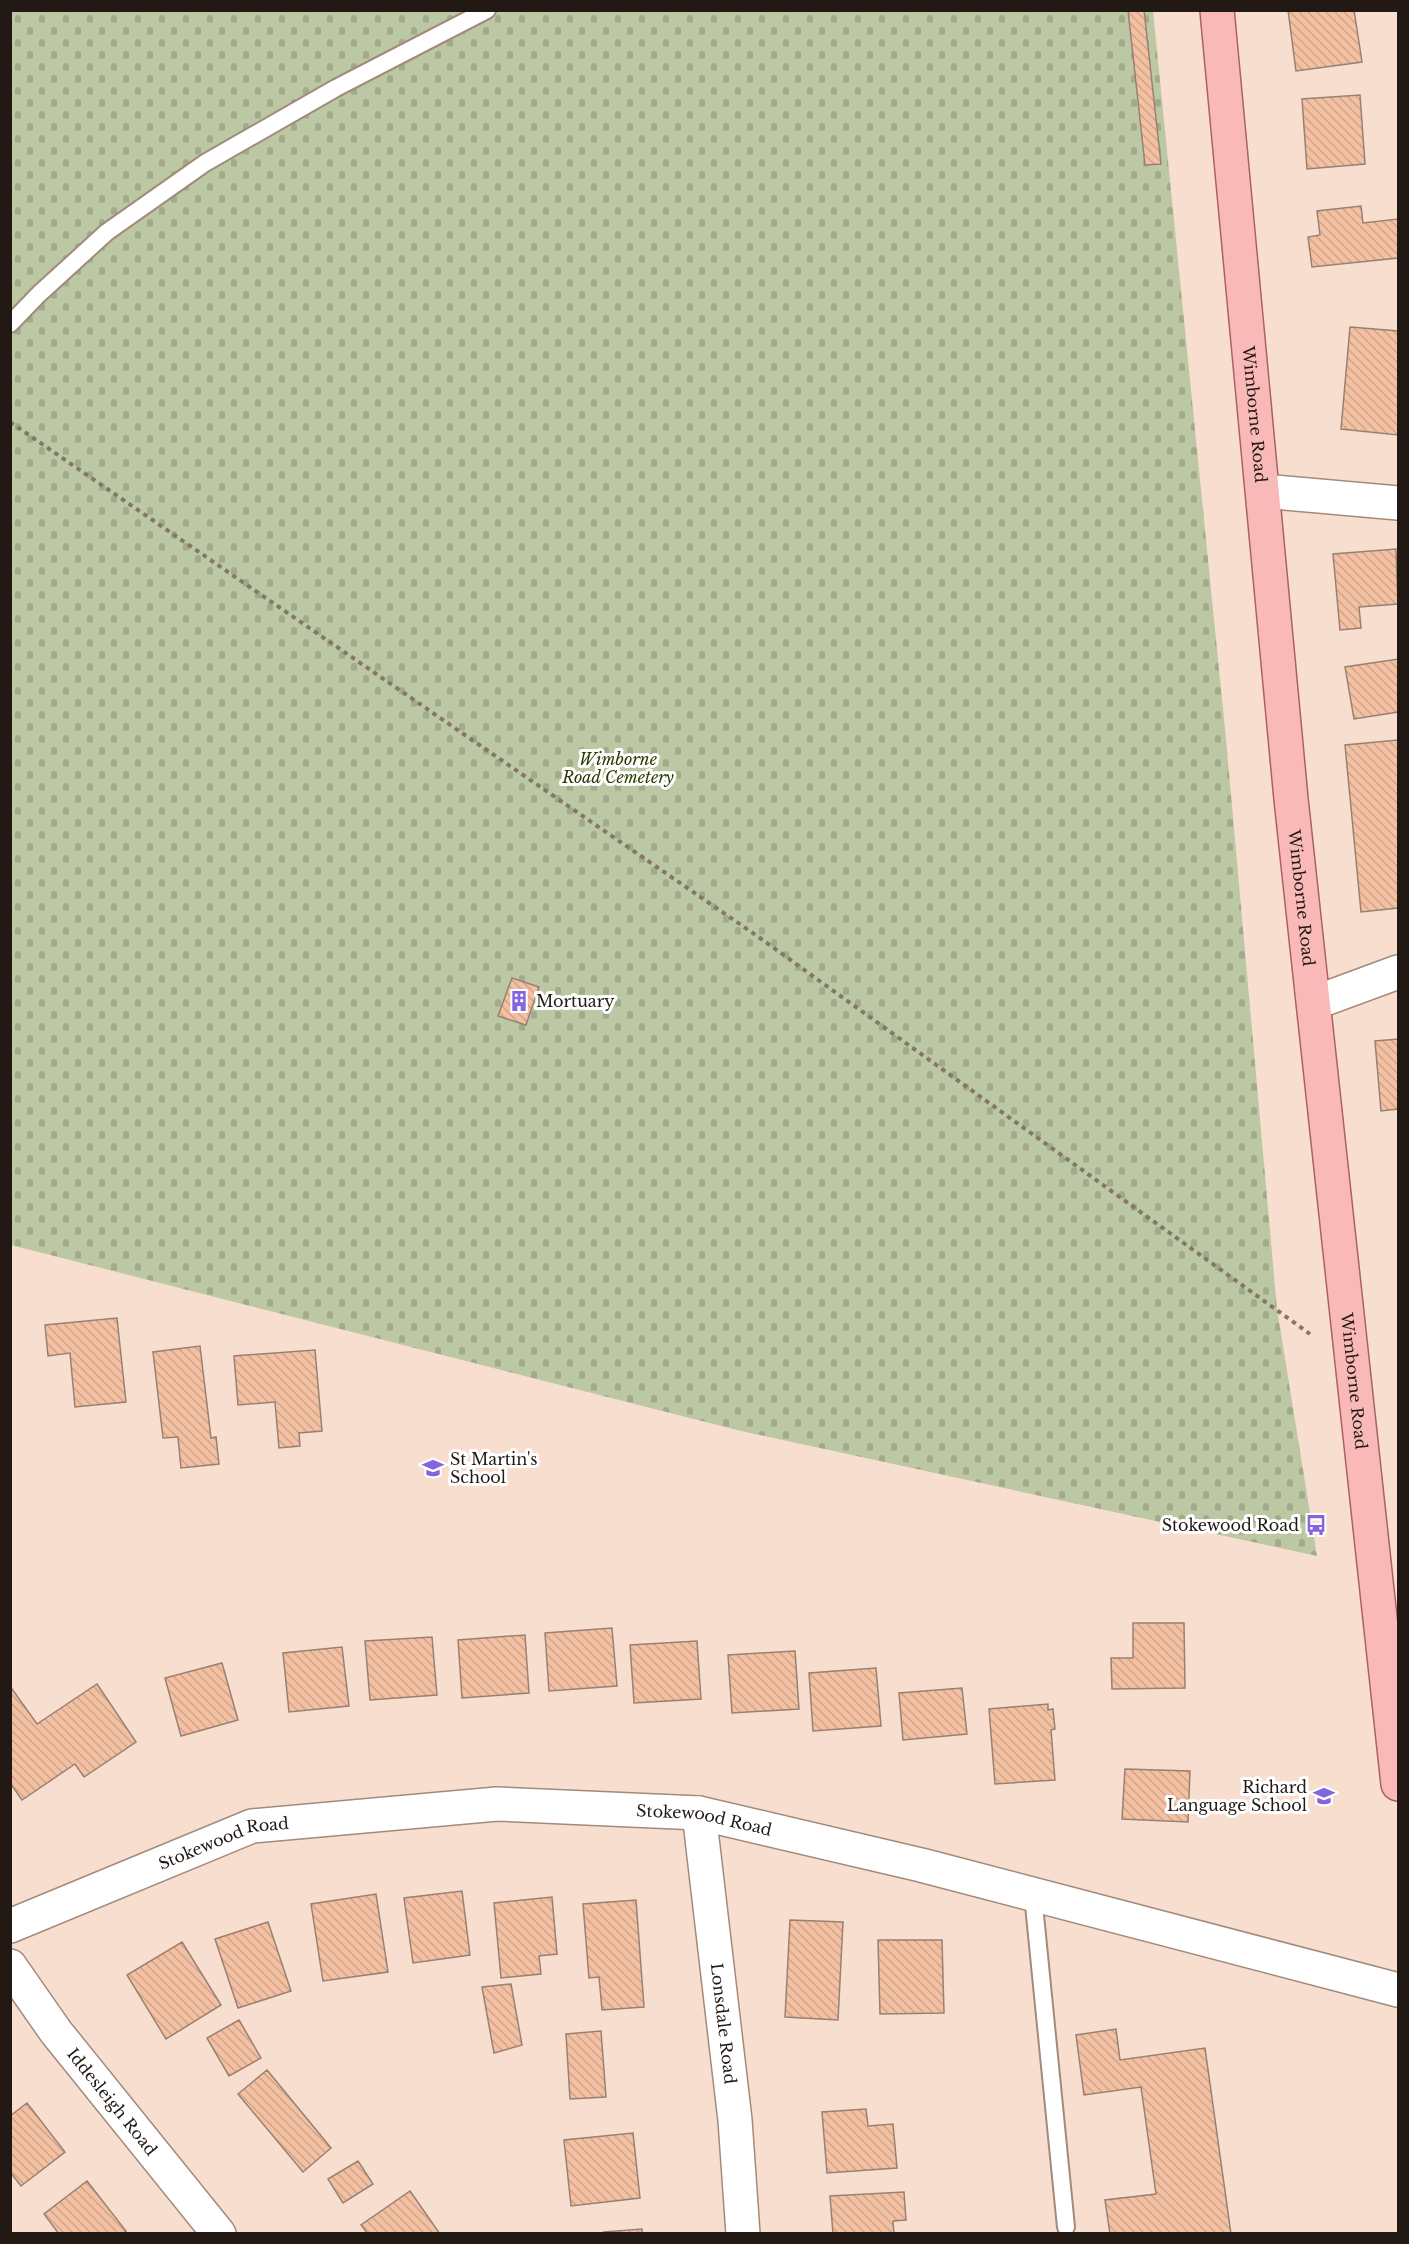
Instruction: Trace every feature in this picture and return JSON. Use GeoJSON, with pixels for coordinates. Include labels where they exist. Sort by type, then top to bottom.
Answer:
{"type":"FeatureCollection","features":[{"type":"Feature","properties":{"kind":"main road","name":"Wimborne Road"},"geometry":{"type":"LineString","coordinates":[[1217,10],[1291,799],[1353,1368],[1390,1629],[1398,1784]]}},
{"type":"Feature","properties":{"kind":"street"},"geometry":{"type":"LineString","coordinates":[[1263,492],[1398,503]]}},
{"type":"Feature","properties":{"kind":"street"},"geometry":{"type":"LineString","coordinates":[[1314,1003],[1398,972]]}},
{"type":"Feature","properties":{"kind":"street","name":"Stokewood Road"},"geometry":{"type":"LineString","coordinates":[[10,1926],[252,1826],[497,1804],[699,1813],[921,1865],[1398,1990]]}},
{"type":"Feature","properties":{"kind":"street","name":"Lonsdale Road"},"geometry":{"type":"LineString","coordinates":[[699,1813],[735,2120],[743,2234]]}},
{"type":"Feature","properties":{"kind":"street","name":"Iddesleigh Road"},"geometry":{"type":"LineString","coordinates":[[10,1966],[56,2032],[219,2234]]}},
{"type":"Feature","properties":{"kind":"lane"},"geometry":{"type":"LineString","coordinates":[[10,324],[39,294],[107,232],[205,163],[336,88],[487,10]]}},
{"type":"Feature","properties":{"kind":"lane"},"geometry":{"type":"LineString","coordinates":[[1033,1895],[1066,2227]]}},
{"type":"Feature","properties":{"kind":"path"},"geometry":{"type":"LineString","coordinates":[[10,422],[760,938],[1258,1295],[1353,1368]]}},
{"type":"Feature","properties":{"kind":"green space","name":"Wimborne Road Cemetery"},"geometry":{"type":"Polygon","coordinates":[[[10,11],[1153,11],[1226,739],[1277,1309],[1317,1556],[741,1431],[11,1245],[10,11]]]}},
{"type":"Feature","properties":{"kind":"building"},"geometry":{"type":"Polygon","coordinates":[[[1128,10],[1144,10],[1161,164],[1145,165],[1128,10]]]}},
{"type":"Feature","properties":{"kind":"building"},"geometry":{"type":"Polygon","coordinates":[[[1288,10],[1354,10],[1362,62],[1296,71],[1288,10]]]}},
{"type":"Feature","properties":{"kind":"building"},"geometry":{"type":"Polygon","coordinates":[[[1360,95],[1365,164],[1307,169],[1302,99],[1360,95]]]}},
{"type":"Feature","properties":{"kind":"building"},"geometry":{"type":"Polygon","coordinates":[[[1361,206],[1363,223],[1398,219],[1398,258],[1312,267],[1308,237],[1320,235],[1317,211],[1361,206]]]}},
{"type":"Feature","properties":{"kind":"building"},"geometry":{"type":"Polygon","coordinates":[[[1350,327],[1398,331],[1398,435],[1341,429],[1350,327]]]}},
{"type":"Feature","properties":{"kind":"building"},"geometry":{"type":"Polygon","coordinates":[[[1396,549],[1398,604],[1359,607],[1361,628],[1340,630],[1333,554],[1396,549]]]}},
{"type":"Feature","properties":{"kind":"building"},"geometry":{"type":"Polygon","coordinates":[[[1398,659],[1398,712],[1354,719],[1345,667],[1398,659]]]}},
{"type":"Feature","properties":{"kind":"building"},"geometry":{"type":"Polygon","coordinates":[[[1398,740],[1398,908],[1361,912],[1345,745],[1398,740]]]}},
{"type":"Feature","properties":{"kind":"building","name":"Mortuary"},"geometry":{"type":"Polygon","coordinates":[[[512,978],[539,987],[526,1025],[498,1016],[512,978]]]}},
{"type":"Feature","properties":{"kind":"building"},"geometry":{"type":"Polygon","coordinates":[[[1398,1039],[1398,1109],[1381,1111],[1375,1041],[1398,1039]]]}},
{"type":"Feature","properties":{"kind":"building"},"geometry":{"type":"Polygon","coordinates":[[[117,1318],[126,1402],[75,1407],[70,1353],[48,1356],[45,1325],[117,1318]]]}},
{"type":"Feature","properties":{"kind":"building"},"geometry":{"type":"Polygon","coordinates":[[[200,1346],[211,1438],[216,1437],[219,1464],[181,1468],[178,1437],[163,1438],[153,1352],[200,1346]]]}},
{"type":"Feature","properties":{"kind":"building"},"geometry":{"type":"Polygon","coordinates":[[[315,1350],[322,1431],[299,1433],[300,1446],[279,1448],[275,1402],[238,1405],[234,1356],[315,1350]]]}},
{"type":"Feature","properties":{"kind":"building"},"geometry":{"type":"Polygon","coordinates":[[[1133,1623],[1184,1623],[1185,1688],[1112,1689],[1111,1658],[1133,1658],[1133,1623]]]}},
{"type":"Feature","properties":{"kind":"building"},"geometry":{"type":"Polygon","coordinates":[[[612,1628],[617,1686],[549,1691],[545,1633],[612,1628]]]}},
{"type":"Feature","properties":{"kind":"building"},"geometry":{"type":"Polygon","coordinates":[[[525,1635],[529,1693],[462,1698],[458,1640],[525,1635]]]}},
{"type":"Feature","properties":{"kind":"building"},"geometry":{"type":"Polygon","coordinates":[[[432,1637],[437,1695],[370,1700],[365,1641],[432,1637]]]}},
{"type":"Feature","properties":{"kind":"building"},"geometry":{"type":"Polygon","coordinates":[[[697,1641],[701,1699],[634,1703],[630,1645],[697,1641]]]}},
{"type":"Feature","properties":{"kind":"building"},"geometry":{"type":"Polygon","coordinates":[[[342,1647],[349,1706],[289,1712],[283,1653],[342,1647]]]}},
{"type":"Feature","properties":{"kind":"building"},"geometry":{"type":"Polygon","coordinates":[[[795,1651],[799,1709],[732,1713],[728,1655],[795,1651]]]}},
{"type":"Feature","properties":{"kind":"building"},"geometry":{"type":"Polygon","coordinates":[[[222,1663],[238,1720],[181,1736],[165,1678],[222,1663]]]}},
{"type":"Feature","properties":{"kind":"building"},"geometry":{"type":"Polygon","coordinates":[[[876,1668],[881,1726],[813,1731],[809,1673],[876,1668]]]}},
{"type":"Feature","properties":{"kind":"building"},"geometry":{"type":"Polygon","coordinates":[[[97,1684],[136,1742],[84,1777],[75,1764],[22,1800],[10,1783],[10,1686],[37,1724],[97,1684]]]}},
{"type":"Feature","properties":{"kind":"building"},"geometry":{"type":"Polygon","coordinates":[[[962,1688],[967,1734],[903,1740],[899,1693],[962,1688]]]}},
{"type":"Feature","properties":{"kind":"building"},"geometry":{"type":"Polygon","coordinates":[[[1048,1704],[1048,1710],[1053,1709],[1055,1729],[1051,1730],[1055,1780],[995,1784],[989,1709],[1048,1704]]]}},
{"type":"Feature","properties":{"kind":"building"},"geometry":{"type":"Polygon","coordinates":[[[1125,1769],[1190,1771],[1188,1822],[1122,1819],[1125,1769]]]}},
{"type":"Feature","properties":{"kind":"building"},"geometry":{"type":"Polygon","coordinates":[[[462,1891],[470,1955],[413,1963],[404,1898],[462,1891]]]}},
{"type":"Feature","properties":{"kind":"building"},"geometry":{"type":"Polygon","coordinates":[[[376,1894],[388,1972],[323,1981],[311,1904],[376,1894]]]}},
{"type":"Feature","properties":{"kind":"building"},"geometry":{"type":"Polygon","coordinates":[[[552,1897],[557,1954],[539,1956],[541,1974],[501,1978],[494,1903],[552,1897]]]}},
{"type":"Feature","properties":{"kind":"building"},"geometry":{"type":"Polygon","coordinates":[[[636,1900],[644,2007],[602,2010],[599,1977],[589,1978],[583,1904],[636,1900]]]}},
{"type":"Feature","properties":{"kind":"building"},"geometry":{"type":"Polygon","coordinates":[[[790,1920],[843,1922],[838,2020],[785,2017],[790,1920]]]}},
{"type":"Feature","properties":{"kind":"building"},"geometry":{"type":"Polygon","coordinates":[[[268,1922],[291,1991],[238,2008],[215,1939],[268,1922]]]}},
{"type":"Feature","properties":{"kind":"building"},"geometry":{"type":"Polygon","coordinates":[[[878,1940],[942,1940],[944,2013],[880,2014],[878,1940]]]}},
{"type":"Feature","properties":{"kind":"building"},"geometry":{"type":"Polygon","coordinates":[[[182,1942],[221,2005],[166,2039],[127,1975],[182,1942]]]}},
{"type":"Feature","properties":{"kind":"building"},"geometry":{"type":"Polygon","coordinates":[[[511,1984],[522,2045],[494,2053],[482,1987],[511,1984]]]}},
{"type":"Feature","properties":{"kind":"building"},"geometry":{"type":"Polygon","coordinates":[[[239,2020],[261,2058],[229,2076],[207,2038],[239,2020]]]}},
{"type":"Feature","properties":{"kind":"building"},"geometry":{"type":"Polygon","coordinates":[[[1116,2029],[1120,2060],[1205,2048],[1231,2234],[1110,2234],[1105,2200],[1156,2194],[1141,2087],[1084,2095],[1076,2035],[1116,2029]]]}},
{"type":"Feature","properties":{"kind":"building"},"geometry":{"type":"Polygon","coordinates":[[[601,2031],[606,2097],[570,2099],[566,2034],[601,2031]]]}},
{"type":"Feature","properties":{"kind":"building"},"geometry":{"type":"Polygon","coordinates":[[[267,2070],[331,2148],[303,2172],[238,2094],[267,2070]]]}},
{"type":"Feature","properties":{"kind":"building"},"geometry":{"type":"Polygon","coordinates":[[[27,2103],[65,2152],[21,2186],[10,2172],[10,2116],[27,2103]]]}},
{"type":"Feature","properties":{"kind":"building"},"geometry":{"type":"Polygon","coordinates":[[[866,2109],[868,2126],[893,2124],[897,2168],[827,2173],[822,2112],[866,2109]]]}},
{"type":"Feature","properties":{"kind":"building"},"geometry":{"type":"Polygon","coordinates":[[[633,2133],[640,2198],[571,2206],[564,2140],[633,2133]]]}},
{"type":"Feature","properties":{"kind":"building"},"geometry":{"type":"Polygon","coordinates":[[[358,2161],[373,2184],[343,2203],[328,2179],[358,2161]]]}},
{"type":"Feature","properties":{"kind":"building"},"geometry":{"type":"Polygon","coordinates":[[[87,2181],[126,2231],[122,2234],[59,2234],[44,2214],[87,2181]]]}},
{"type":"Feature","properties":{"kind":"building"},"geometry":{"type":"Polygon","coordinates":[[[410,2191],[440,2234],[368,2234],[361,2225],[410,2191]]]}},
{"type":"Feature","properties":{"kind":"building"},"geometry":{"type":"Polygon","coordinates":[[[904,2192],[906,2220],[893,2221],[894,2234],[833,2234],[830,2196],[904,2192]]]}},
{"type":"Feature","properties":{"kind":"building"},"geometry":{"type":"Polygon","coordinates":[[[642,2229],[642,2234],[604,2234],[604,2232],[642,2229]]]}},
{"type":"Feature","properties":{"kind":"place","name":"Mortuary"},"geometry":{"type":"Point","coordinates":[519,1001]}},
{"type":"Feature","properties":{"kind":"place","name":"St Martin's School"},"geometry":{"type":"Point","coordinates":[433,1468]}},
{"type":"Feature","properties":{"kind":"place","name":"Stokewood Road"},"geometry":{"type":"Point","coordinates":[1316,1525]}},
{"type":"Feature","properties":{"kind":"place","name":"Richard Language School"},"geometry":{"type":"Point","coordinates":[1324,1796]}}]}
